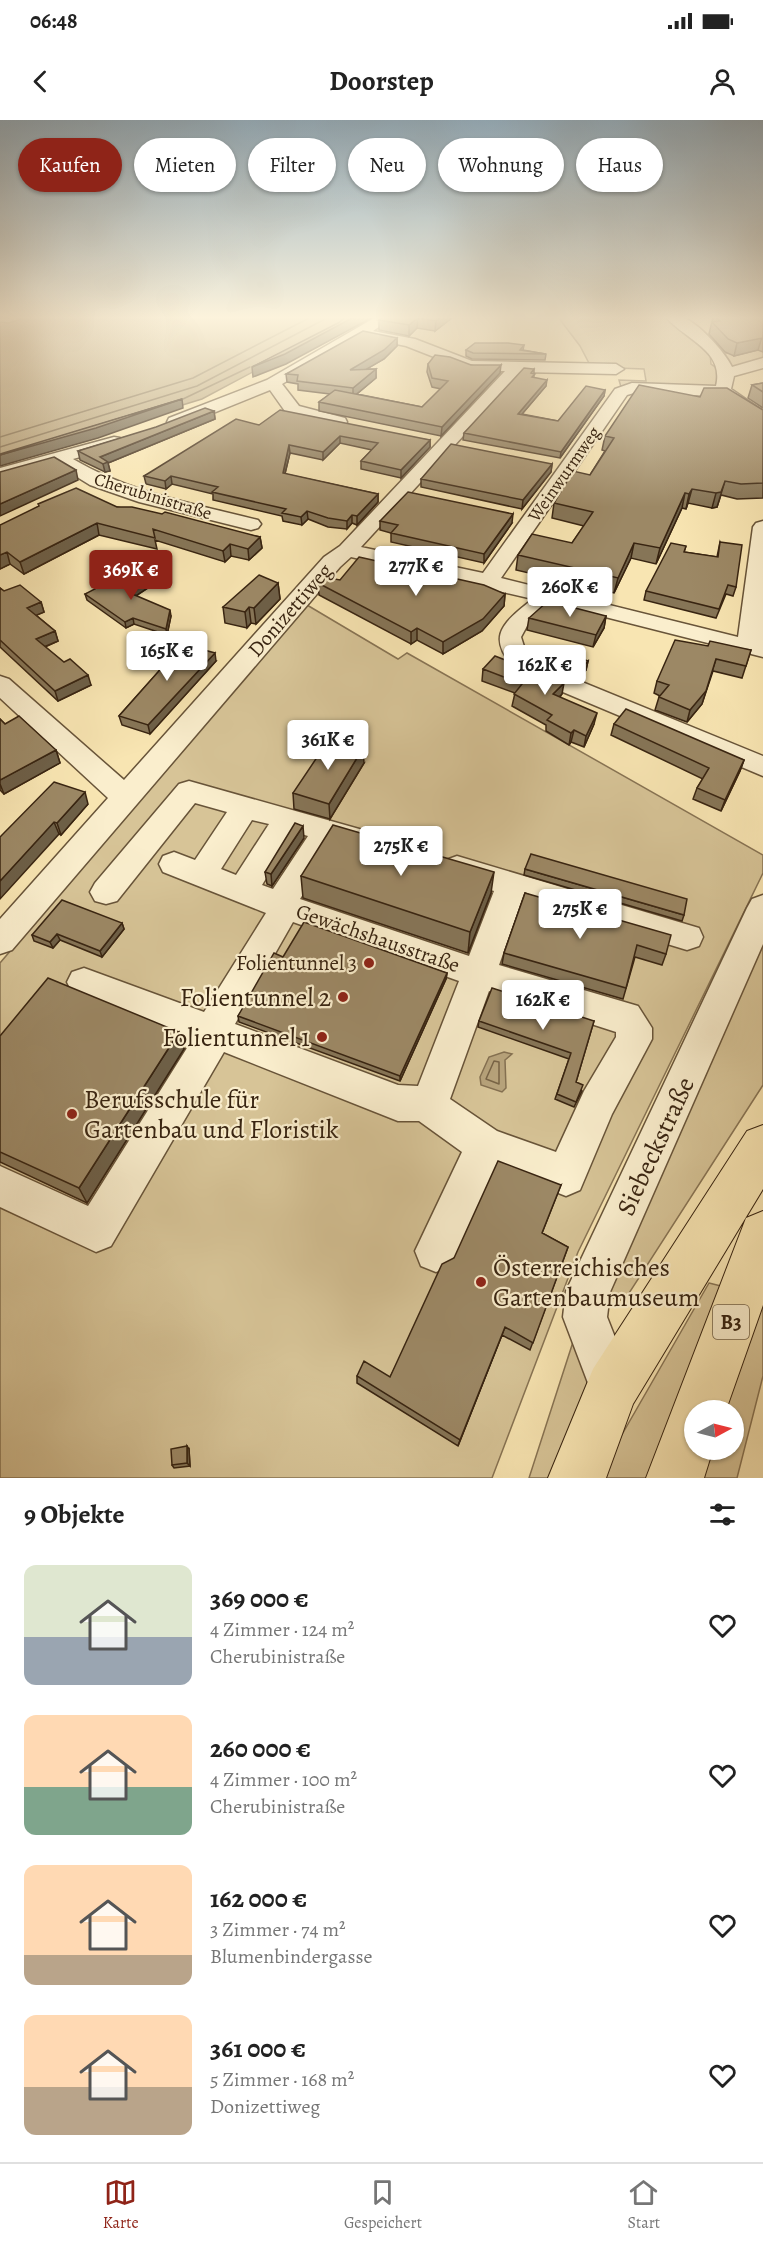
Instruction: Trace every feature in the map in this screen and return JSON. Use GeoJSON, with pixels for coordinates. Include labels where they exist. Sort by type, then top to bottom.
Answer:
{"type":"FeatureCollection","features":[{"type":"Feature","properties":{"kind":"main road"},"geometry":{"type":"LineString","coordinates":[[577,1478],[612,1388],[763,1147]]}},
{"type":"Feature","properties":{"kind":"main road","name":"B3"},"geometry":{"type":"LineString","coordinates":[[703,1400],[763,1235]]}},
{"type":"Feature","properties":{"kind":"main road"},"geometry":{"type":"LineString","coordinates":[[675,1478],[684,1452]]}},
{"type":"Feature","properties":{"kind":"street"},"geometry":{"type":"LineString","coordinates":[[156,428],[277,389],[289,380]]}},
{"type":"Feature","properties":{"kind":"street","name":"Donizettiweg"},"geometry":{"type":"LineString","coordinates":[[0,941],[332,562],[347,550],[506,380]]}},
{"type":"Feature","properties":{"kind":"street"},"geometry":{"type":"LineString","coordinates":[[725,383],[730,380]]}},
{"type":"Feature","properties":{"kind":"street"},"geometry":{"type":"LineString","coordinates":[[725,383],[744,387]]}},
{"type":"Feature","properties":{"kind":"street"},"geometry":{"type":"LineString","coordinates":[[725,383],[763,419]]}},
{"type":"Feature","properties":{"kind":"street","name":"Weinwurmweg"},"geometry":{"type":"LineString","coordinates":[[488,581],[625,389],[725,383]]}},
{"type":"Feature","properties":{"kind":"street"},"geometry":{"type":"LineString","coordinates":[[277,389],[293,410],[308,416],[351,425]]}},
{"type":"Feature","properties":{"kind":"street"},"geometry":{"type":"LineString","coordinates":[[0,474],[126,438]]}},
{"type":"Feature","properties":{"kind":"street"},"geometry":{"type":"LineString","coordinates":[[426,440],[469,448]]}},
{"type":"Feature","properties":{"kind":"street","name":"Cherubinistraße"},"geometry":{"type":"LineString","coordinates":[[59,459],[97,481],[146,498],[251,524]]}},
{"type":"Feature","properties":{"kind":"street"},"geometry":{"type":"LineString","coordinates":[[546,463],[568,468]]}},
{"type":"Feature","properties":{"kind":"street"},"geometry":{"type":"LineString","coordinates":[[75,491],[97,481]]}},
{"type":"Feature","properties":{"kind":"street"},"geometry":{"type":"LineString","coordinates":[[402,491],[424,496]]}},
{"type":"Feature","properties":{"kind":"street"},"geometry":{"type":"LineString","coordinates":[[510,515],[532,519]]}},
{"type":"Feature","properties":{"kind":"street"},"geometry":{"type":"LineString","coordinates":[[347,550],[488,581],[756,648],[763,527]]}},
{"type":"Feature","properties":{"kind":"street"},"geometry":{"type":"LineString","coordinates":[[549,597],[512,629],[508,643],[514,656],[529,669],[763,767]]}},
{"type":"Feature","properties":{"kind":"street"},"geometry":{"type":"LineString","coordinates":[[0,684],[126,798]]}},
{"type":"Feature","properties":{"kind":"street"},"geometry":{"type":"LineString","coordinates":[[106,892],[189,791],[392,850]]}},
{"type":"Feature","properties":{"kind":"street","name":"Gewächshausstraße"},"geometry":{"type":"LineString","coordinates":[[245,808],[188,868],[283,906],[478,973],[626,1017],[634,1028],[634,1039],[597,1104],[566,1176],[485,1145]]}},
{"type":"Feature","properties":{"kind":"street"},"geometry":{"type":"LineString","coordinates":[[244,889],[286,819]]}},
{"type":"Feature","properties":{"kind":"street"},"geometry":{"type":"LineString","coordinates":[[0,1186],[96,1231],[209,1045],[212,1030],[281,915],[285,897],[327,831]]}},
{"type":"Feature","properties":{"kind":"street"},"geometry":{"type":"LineString","coordinates":[[425,859],[687,937]]}},
{"type":"Feature","properties":{"kind":"street"},"geometry":{"type":"LineString","coordinates":[[84,982],[398,1103],[424,1103],[432,1098],[512,885]]}},
{"type":"Feature","properties":{"kind":"street","name":"Siebeckstraße"},"geometry":{"type":"LineString","coordinates":[[612,1388],[585,1317],[588,1291],[763,908]]}},
{"type":"Feature","properties":{"kind":"street"},"geometry":{"type":"LineString","coordinates":[[424,1103],[485,1145],[436,1251]]}},
{"type":"Feature","properties":{"kind":"shaded area"},"geometry":{"type":"Polygon","coordinates":[[[619,380],[717,380],[716,387],[621,387],[619,380]]]}},
{"type":"Feature","properties":{"kind":"shaded area"},"geometry":{"type":"Polygon","coordinates":[[[307,605],[398,659],[407,653],[763,855],[763,873],[578,1252],[492,1478],[0,1478],[0,963],[307,605]]]}},
{"type":"Feature","properties":{"kind":"shaded area"},"geometry":{"type":"Polygon","coordinates":[[[763,932],[763,1085],[624,1301],[601,1295],[763,932]]]}},
{"type":"Feature","properties":{"kind":"shaded area"},"geometry":{"type":"Polygon","coordinates":[[[763,1276],[763,1376],[744,1451],[744,1400],[720,1400],[763,1276]]]}},
{"type":"Feature","properties":{"kind":"shaded area"},"geometry":{"type":"Polygon","coordinates":[[[709,1283],[721,1286],[652,1478],[603,1478],[620,1438],[709,1283]]]}},
{"type":"Feature","properties":{"kind":"shaded area"},"geometry":{"type":"Polygon","coordinates":[[[573,1342],[595,1382],[550,1478],[529,1478],[573,1342]]]}},
{"type":"Feature","properties":{"kind":"shaded area"},"geometry":{"type":"Polygon","coordinates":[[[700,1460],[742,1460],[737,1478],[694,1478],[700,1460]]]}},
{"type":"Feature","properties":{"kind":"water"},"geometry":{"type":"Polygon","coordinates":[[[0,380],[237,380],[202,399],[0,461],[0,380]]]}},
{"type":"Feature","properties":{"kind":"water"},"geometry":{"type":"Polygon","coordinates":[[[504,1052],[512,1054],[505,1060],[506,1088],[502,1092],[481,1085],[480,1077],[489,1057],[504,1052]]]}},
{"type":"Feature","properties":{"kind":"building"},"geometry":{"type":"Polygon","coordinates":[[[297,380],[362,380],[353,388],[297,380]]]}},
{"type":"Feature","properties":{"kind":"building"},"geometry":{"type":"Polygon","coordinates":[[[445,380],[486,380],[442,427],[319,402],[335,390],[422,407],[448,381],[445,380]]]}},
{"type":"Feature","properties":{"kind":"building"},"geometry":{"type":"Polygon","coordinates":[[[513,380],[547,380],[518,414],[558,421],[586,386],[605,390],[561,452],[464,433],[513,380]]]}},
{"type":"Feature","properties":{"kind":"building"},"geometry":{"type":"Polygon","coordinates":[[[763,383],[763,392],[752,385],[763,383]]]}},
{"type":"Feature","properties":{"kind":"building"},"geometry":{"type":"Polygon","coordinates":[[[639,385],[700,397],[704,388],[727,388],[763,410],[763,483],[741,484],[725,481],[721,492],[692,489],[689,494],[685,493],[660,548],[634,543],[618,578],[518,555],[532,534],[572,543],[593,512],[554,503],[573,471],[590,475],[614,438],[605,436],[639,385]]]}},
{"type":"Feature","properties":{"kind":"building"},"geometry":{"type":"Polygon","coordinates":[[[182,399],[96,428],[0,455],[0,454],[182,399]]]}},
{"type":"Feature","properties":{"kind":"building"},"geometry":{"type":"Polygon","coordinates":[[[205,408],[214,411],[100,457],[108,462],[103,464],[78,451],[156,427],[205,408]]]}},
{"type":"Feature","properties":{"kind":"building"},"geometry":{"type":"Polygon","coordinates":[[[280,410],[430,440],[401,470],[361,461],[378,443],[340,436],[323,452],[289,445],[283,473],[378,494],[357,516],[352,515],[347,521],[307,511],[301,517],[282,513],[286,509],[212,492],[218,487],[171,476],[165,481],[144,476],[236,419],[259,425],[280,410]]]}},
{"type":"Feature","properties":{"kind":"building"},"geometry":{"type":"Polygon","coordinates":[[[451,444],[552,464],[523,500],[421,479],[451,444]]]}},
{"type":"Feature","properties":{"kind":"building"},"geometry":{"type":"Polygon","coordinates":[[[54,457],[76,470],[0,504],[0,472],[54,457]]]}},
{"type":"Feature","properties":{"kind":"building"},"geometry":{"type":"Polygon","coordinates":[[[76,488],[117,507],[132,507],[162,514],[165,512],[260,537],[248,549],[230,544],[223,551],[153,529],[155,538],[97,523],[20,562],[7,552],[0,555],[0,525],[39,506],[38,504],[76,488]]]}},
{"type":"Feature","properties":{"kind":"building"},"geometry":{"type":"Polygon","coordinates":[[[408,492],[513,514],[484,554],[391,533],[398,525],[380,521],[408,492]]]}},
{"type":"Feature","properties":{"kind":"building"},"geometry":{"type":"Polygon","coordinates":[[[720,542],[742,545],[736,587],[728,585],[719,609],[646,591],[671,543],[686,546],[684,552],[718,557],[720,542]]]}},
{"type":"Feature","properties":{"kind":"building"},"geometry":{"type":"Polygon","coordinates":[[[359,557],[484,585],[505,594],[483,619],[443,642],[417,628],[411,632],[318,583],[324,577],[340,580],[359,557]]]}},
{"type":"Feature","properties":{"kind":"building"},"geometry":{"type":"Polygon","coordinates":[[[147,568],[153,578],[130,593],[170,610],[166,629],[133,618],[125,622],[85,594],[108,582],[115,586],[147,568]]]}},
{"type":"Feature","properties":{"kind":"building"},"geometry":{"type":"Polygon","coordinates":[[[259,575],[278,583],[254,608],[249,607],[245,612],[223,607],[259,575]]]}},
{"type":"Feature","properties":{"kind":"building"},"geometry":{"type":"Polygon","coordinates":[[[20,585],[41,602],[27,608],[55,631],[36,639],[64,662],[70,659],[88,675],[55,691],[0,640],[0,588],[4,591],[20,585]]]}},
{"type":"Feature","properties":{"kind":"building"},"geometry":{"type":"Polygon","coordinates":[[[548,601],[606,616],[596,635],[529,618],[548,601]]]}},
{"type":"Feature","properties":{"kind":"building"},"geometry":{"type":"Polygon","coordinates":[[[675,640],[708,646],[710,641],[751,650],[746,666],[716,659],[706,691],[690,710],[659,697],[669,685],[657,681],[675,640]]]}},
{"type":"Feature","properties":{"kind":"building"},"geometry":{"type":"Polygon","coordinates":[[[175,642],[215,653],[148,725],[119,716],[166,663],[157,661],[175,642]]]}},
{"type":"Feature","properties":{"kind":"building"},"geometry":{"type":"Polygon","coordinates":[[[562,651],[588,661],[580,669],[554,658],[562,651]]]}},
{"type":"Feature","properties":{"kind":"building"},"geometry":{"type":"Polygon","coordinates":[[[495,656],[564,683],[553,694],[597,713],[586,736],[574,730],[571,733],[547,720],[552,715],[514,694],[522,684],[483,669],[495,656]]]}},
{"type":"Feature","properties":{"kind":"building"},"geometry":{"type":"Polygon","coordinates":[[[626,709],[744,760],[725,800],[697,788],[709,768],[614,724],[626,709]]]}},
{"type":"Feature","properties":{"kind":"building"},"geometry":{"type":"Polygon","coordinates":[[[19,716],[56,750],[0,780],[0,719],[5,724],[19,716]]]}},
{"type":"Feature","properties":{"kind":"building"},"geometry":{"type":"Polygon","coordinates":[[[330,738],[363,748],[329,804],[293,793],[330,738]]]}},
{"type":"Feature","properties":{"kind":"building"},"geometry":{"type":"Polygon","coordinates":[[[54,782],[85,792],[0,881],[0,837],[54,782]]]}},
{"type":"Feature","properties":{"kind":"building"},"geometry":{"type":"Polygon","coordinates":[[[295,823],[303,826],[271,874],[265,872],[295,823]]]}},
{"type":"Feature","properties":{"kind":"building"},"geometry":{"type":"Polygon","coordinates":[[[333,825],[494,872],[470,932],[301,876],[333,825]]]}},
{"type":"Feature","properties":{"kind":"building"},"geometry":{"type":"Polygon","coordinates":[[[531,854],[687,899],[684,915],[525,869],[531,854]]]}},
{"type":"Feature","properties":{"kind":"building"},"geometry":{"type":"Polygon","coordinates":[[[525,893],[671,935],[666,954],[637,945],[626,988],[504,953],[525,893]]]}},
{"type":"Feature","properties":{"kind":"building"},"geometry":{"type":"Polygon","coordinates":[[[62,900],[122,923],[100,951],[57,934],[50,942],[32,935],[62,900]]]}},
{"type":"Feature","properties":{"kind":"building"},"geometry":{"type":"Polygon","coordinates":[[[304,922],[447,973],[400,1076],[238,1016],[274,953],[283,957],[304,922]]]}},
{"type":"Feature","properties":{"kind":"building","name":"Berufsschule für Gartenbau und Floristik"},"geometry":{"type":"Polygon","coordinates":[[[48,978],[179,1032],[79,1188],[0,1152],[0,1036],[48,978]]]}},
{"type":"Feature","properties":{"kind":"building"},"geometry":{"type":"Polygon","coordinates":[[[492,988],[594,1021],[576,1082],[583,1085],[576,1102],[557,1094],[571,1053],[479,1021],[492,988]]]}},
{"type":"Feature","properties":{"kind":"building"},"geometry":{"type":"Polygon","coordinates":[[[498,1161],[561,1185],[542,1233],[568,1247],[533,1343],[505,1327],[460,1440],[357,1376],[364,1361],[390,1377],[442,1264],[454,1258],[498,1161]]]}},
{"type":"Feature","properties":{"kind":"building"},"geometry":{"type":"Polygon","coordinates":[[[187,1446],[187,1463],[172,1465],[171,1449],[187,1446]]]}},
{"type":"Feature","properties":{"kind":"place","name":"Folientunnel 3"},"geometry":{"type":"Point","coordinates":[369,963]}},
{"type":"Feature","properties":{"kind":"place","name":"Folientunnel 2"},"geometry":{"type":"Point","coordinates":[343,997]}},
{"type":"Feature","properties":{"kind":"place","name":"Folientunnel 1"},"geometry":{"type":"Point","coordinates":[322,1037]}},
{"type":"Feature","properties":{"kind":"place","name":"Berufsschule für Gartenbau und Floristik"},"geometry":{"type":"Point","coordinates":[72,1114]}},
{"type":"Feature","properties":{"kind":"place","name":"Österreichisches Gartenbaumuseum"},"geometry":{"type":"Point","coordinates":[481,1282]}}]}
